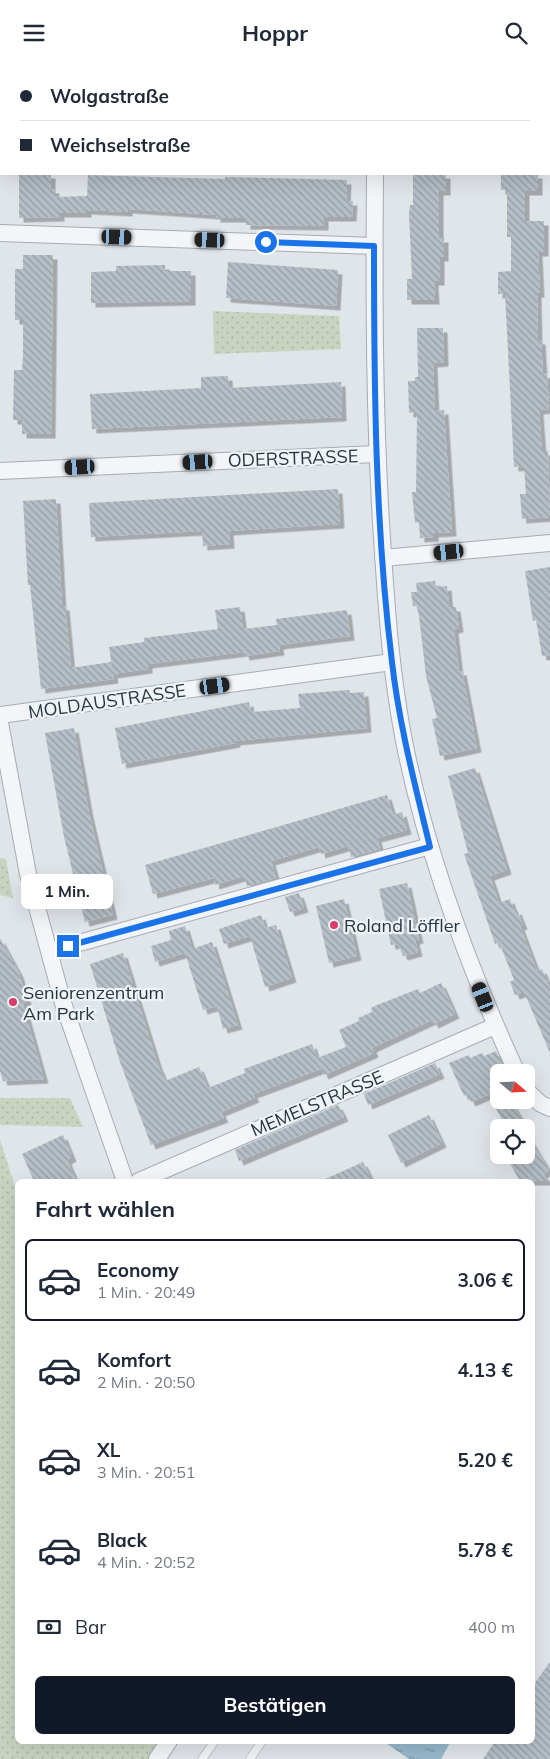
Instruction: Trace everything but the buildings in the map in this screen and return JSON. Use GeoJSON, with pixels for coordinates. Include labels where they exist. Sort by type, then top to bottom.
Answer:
{"type":"FeatureCollection","features":[{"type":"Feature","properties":{"kind":"street"},"geometry":{"type":"LineString","coordinates":[[375,175],[376,455],[392,662],[404,741],[430,847],[454,921],[495,1025],[513,1064]]}},
{"type":"Feature","properties":{"kind":"street"},"geometry":{"type":"LineString","coordinates":[[0,233],[374,246]]}},
{"type":"Feature","properties":{"kind":"street","name":"ODERSTRASSE"},"geometry":{"type":"LineString","coordinates":[[0,471],[376,455]]}},
{"type":"Feature","properties":{"kind":"street"},"geometry":{"type":"LineString","coordinates":[[383,558],[550,543]]}},
{"type":"Feature","properties":{"kind":"street","name":"MOLDAUSTRASSE"},"geometry":{"type":"LineString","coordinates":[[0,715],[392,662]]}},
{"type":"Feature","properties":{"kind":"street"},"geometry":{"type":"LineString","coordinates":[[0,723],[28,874],[63,1003],[124,1179]]}},
{"type":"Feature","properties":{"kind":"street"},"geometry":{"type":"LineString","coordinates":[[50,951],[430,847]]}},
{"type":"Feature","properties":{"kind":"street","name":"MEMELSTRASSE"},"geometry":{"type":"LineString","coordinates":[[144,1179],[495,1025]]}},
{"type":"Feature","properties":{"kind":"street"},"geometry":{"type":"LineString","coordinates":[[535,1098],[550,1108]]}},
{"type":"Feature","properties":{"kind":"street"},"geometry":{"type":"LineString","coordinates":[[157,1759],[167,1744]]}},
{"type":"Feature","properties":{"kind":"lane"},"geometry":{"type":"LineString","coordinates":[[202,1759],[213,1744]]}},
{"type":"Feature","properties":{"kind":"lane"},"geometry":{"type":"LineString","coordinates":[[250,1759],[260,1744]]}},
{"type":"Feature","properties":{"kind":"green space"},"geometry":{"type":"Polygon","coordinates":[[[213,311],[339,316],[341,349],[214,354],[213,311]]]}},
{"type":"Feature","properties":{"kind":"green space"},"geometry":{"type":"Polygon","coordinates":[[[0,858],[6,859],[13,898],[0,895],[0,858]]]}},
{"type":"Feature","properties":{"kind":"green space"},"geometry":{"type":"Polygon","coordinates":[[[0,1098],[70,1098],[83,1127],[0,1125],[0,1098]]]}},
{"type":"Feature","properties":{"kind":"green space"},"geometry":{"type":"Polygon","coordinates":[[[0,1140],[15,1186],[15,1744],[162,1744],[152,1759],[0,1759],[0,1140]]]}},
{"type":"Feature","properties":{"kind":"water"},"geometry":{"type":"Polygon","coordinates":[[[387,1744],[449,1744],[441,1759],[409,1759],[387,1744]]]}},
{"type":"Feature","properties":{"kind":"place","name":"Roland Löffler"},"geometry":{"type":"Point","coordinates":[334,925]}},
{"type":"Feature","properties":{"kind":"place","name":"Seniorenzentrum Am Park"},"geometry":{"type":"Point","coordinates":[13,1002]}},
{"type":"Feature","properties":{"kind":"route"},"geometry":{"type":"LineString","coordinates":[[68,946],[430,847],[404,741],[387,614],[376,455],[374,246],[266,242]]}}]}
